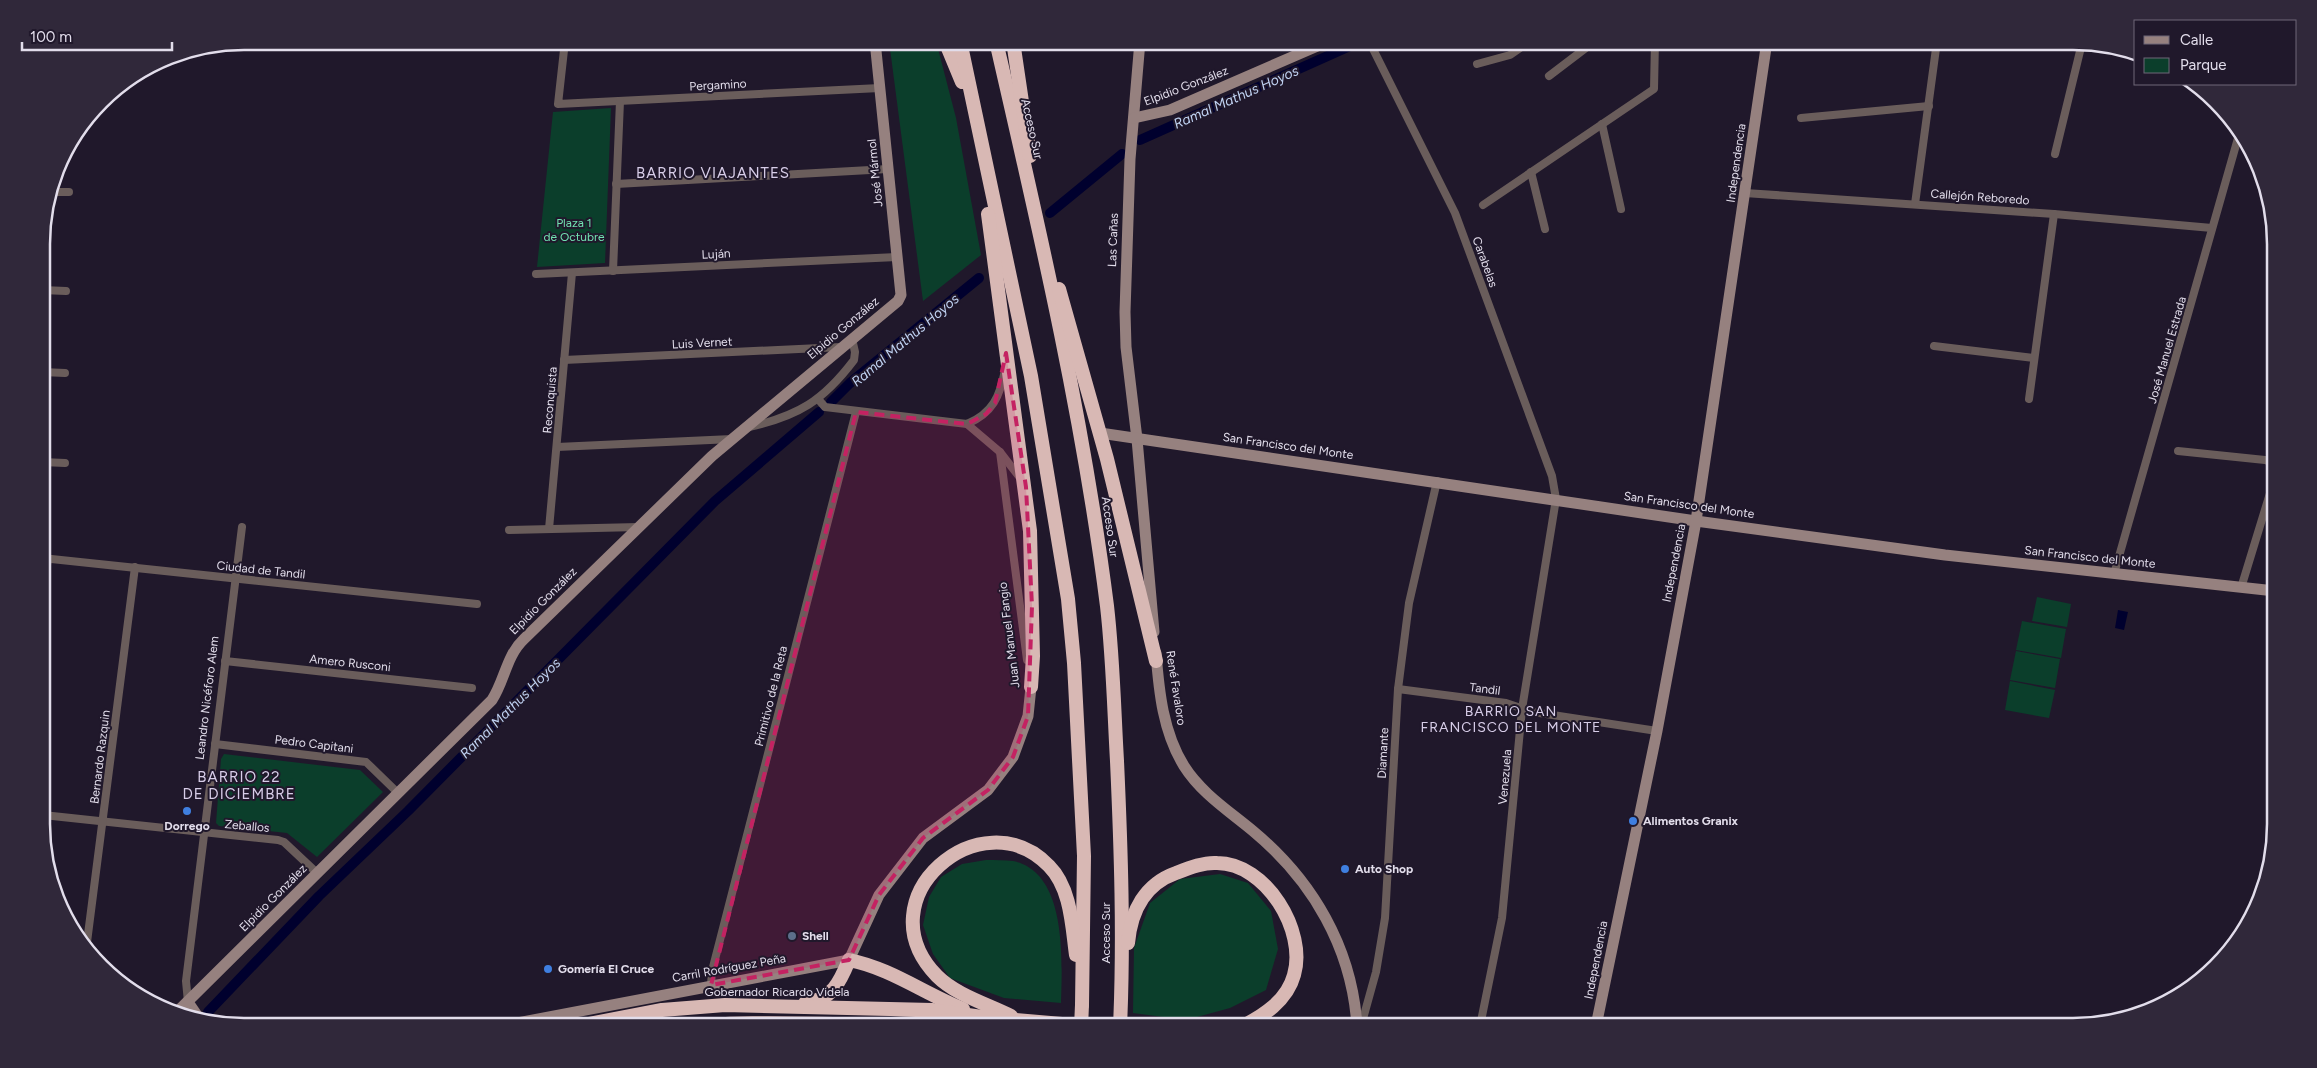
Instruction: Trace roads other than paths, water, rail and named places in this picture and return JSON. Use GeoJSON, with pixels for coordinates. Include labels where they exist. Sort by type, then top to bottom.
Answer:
{"type":"FeatureCollection","features":[{"type":"Feature","properties":{"kind":"highway"},"geometry":{"type":"LineString","coordinates":[[949,50],[978,124]]}},
{"type":"Feature","properties":{"kind":"highway","name":"Acceso Sur"},"geometry":{"type":"LineString","coordinates":[[962,50],[1038,411],[1068,599],[1074,663],[1084,856],[1081,1018]]}},
{"type":"Feature","properties":{"kind":"highway","name":"Acceso Sur"},"geometry":{"type":"LineString","coordinates":[[998,50],[1037,220],[1086,465],[1107,607],[1112,662],[1120,839],[1120,1018]]}},
{"type":"Feature","properties":{"kind":"highway"},"geometry":{"type":"LineString","coordinates":[[1014,50],[1027,126],[1037,220],[1074,334],[1139,583],[1156,661]]}},
{"type":"Feature","properties":{"kind":"highway"},"geometry":{"type":"LineString","coordinates":[[983,153],[992,255],[1026,487],[1031,568],[1033,656],[1031,687]]}},
{"type":"Feature","properties":{"kind":"highway"},"geometry":{"type":"LineString","coordinates":[[1009,1018],[950,987],[937,976],[925,961],[915,935],[913,913],[919,892],[933,870],[952,854],[975,845],[1006,843],[1030,852],[1049,866],[1064,892],[1070,913],[1082,1005]]}},
{"type":"Feature","properties":{"kind":"highway"},"geometry":{"type":"LineString","coordinates":[[1121,1008],[1129,930],[1134,911],[1149,889],[1166,876],[1192,867],[1218,862],[1240,868],[1262,883],[1273,894],[1292,928],[1297,952],[1294,975],[1288,990],[1275,1006],[1255,1018]]}},
{"type":"Feature","properties":{"kind":"highway"},"geometry":{"type":"LineString","coordinates":[[775,1006],[813,1002],[830,994],[840,983],[849,960],[884,970],[919,990],[982,1017]]}},
{"type":"Feature","properties":{"kind":"highway","name":"Gobernador Ricardo Videla"},"geometry":{"type":"LineString","coordinates":[[616,1018],[694,1007],[775,1006],[932,1010],[988,1018]]}},
{"type":"Feature","properties":{"kind":"highway","name":"Gobernador Ricardo Videla"},"geometry":{"type":"LineString","coordinates":[[974,1018],[982,1017]]}},
{"type":"Feature","properties":{"kind":"street","name":"Pergamino"},"geometry":{"type":"LineString","coordinates":[[564,50],[558,104],[880,88]]}},
{"type":"Feature","properties":{"kind":"street","name":"José Mármol"},"geometry":{"type":"LineString","coordinates":[[876,50],[901,295],[898,301]]}},
{"type":"Feature","properties":{"kind":"street","name":"Las Cañas"},"geometry":{"type":"LineString","coordinates":[[1137,439],[1126,347],[1125,321],[1130,159],[1139,50]]}},
{"type":"Feature","properties":{"kind":"street","name":"Elpidio González"},"geometry":{"type":"LineString","coordinates":[[1134,118],[1170,110],[1308,50]]}},
{"type":"Feature","properties":{"kind":"street","name":"Carabelas"},"geometry":{"type":"LineString","coordinates":[[1374,50],[1455,213],[1552,476],[1556,499]]}},
{"type":"Feature","properties":{"kind":"street"},"geometry":{"type":"LineString","coordinates":[[1477,64],[1510,55],[1517,50]]}},
{"type":"Feature","properties":{"kind":"street"},"geometry":{"type":"LineString","coordinates":[[1549,76],[1583,50]]}},
{"type":"Feature","properties":{"kind":"street"},"geometry":{"type":"LineString","coordinates":[[1483,205],[1654,88],[1655,50]]}},
{"type":"Feature","properties":{"kind":"street","name":"Independencia"},"geometry":{"type":"LineString","coordinates":[[1598,1018],[1657,731],[1696,521],[1766,50]]}},
{"type":"Feature","properties":{"kind":"street"},"geometry":{"type":"LineString","coordinates":[[1915,204],[1936,50]]}},
{"type":"Feature","properties":{"kind":"street"},"geometry":{"type":"LineString","coordinates":[[2055,154],[2080,50]]}},
{"type":"Feature","properties":{"kind":"street"},"geometry":{"type":"LineString","coordinates":[[613,270],[620,101]]}},
{"type":"Feature","properties":{"kind":"street"},"geometry":{"type":"LineString","coordinates":[[1801,118],[1928,106]]}},
{"type":"Feature","properties":{"kind":"street"},"geometry":{"type":"LineString","coordinates":[[1602,124],[1621,209]]}},
{"type":"Feature","properties":{"kind":"street","name":"José Manuel Estrada"},"geometry":{"type":"LineString","coordinates":[[2114,574],[2237,141]]}},
{"type":"Feature","properties":{"kind":"street"},"geometry":{"type":"LineString","coordinates":[[616,184],[888,169]]}},
{"type":"Feature","properties":{"kind":"street"},"geometry":{"type":"LineString","coordinates":[[1531,172],[1545,228]]}},
{"type":"Feature","properties":{"kind":"street"},"geometry":{"type":"LineString","coordinates":[[57,192],[69,192]]}},
{"type":"Feature","properties":{"kind":"street","name":"Callejón Reboredo"},"geometry":{"type":"LineString","coordinates":[[1745,193],[2054,214],[2212,228]]}},
{"type":"Feature","properties":{"kind":"street"},"geometry":{"type":"LineString","coordinates":[[2029,399],[2054,214]]}},
{"type":"Feature","properties":{"kind":"street","name":"Luján"},"geometry":{"type":"LineString","coordinates":[[536,274],[897,257]]}},
{"type":"Feature","properties":{"kind":"street","name":"Reconquista"},"geometry":{"type":"LineString","coordinates":[[549,529],[572,272]]}},
{"type":"Feature","properties":{"kind":"street"},"geometry":{"type":"LineString","coordinates":[[50,290],[66,291]]}},
{"type":"Feature","properties":{"kind":"street","name":"Elpidio González"},"geometry":{"type":"LineString","coordinates":[[181,1008],[492,700],[501,684],[507,663],[518,644],[732,438],[898,301]]}},
{"type":"Feature","properties":{"kind":"street"},"geometry":{"type":"LineString","coordinates":[[745,428],[781,420],[818,399],[854,360],[855,352],[852,339]]}},
{"type":"Feature","properties":{"kind":"street"},"geometry":{"type":"LineString","coordinates":[[1934,346],[2034,358]]}},
{"type":"Feature","properties":{"kind":"street","name":"Luis Vernet"},"geometry":{"type":"LineString","coordinates":[[564,360],[841,347]]}},
{"type":"Feature","properties":{"kind":"street"},"geometry":{"type":"LineString","coordinates":[[818,399],[825,408],[967,424],[986,414],[996,403],[1002,386],[1006,353]]}},
{"type":"Feature","properties":{"kind":"street"},"geometry":{"type":"LineString","coordinates":[[50,372],[65,373]]}},
{"type":"Feature","properties":{"kind":"street","name":"Primitivo de la Reta"},"geometry":{"type":"LineString","coordinates":[[710,985],[712,971],[856,412]]}},
{"type":"Feature","properties":{"kind":"street"},"geometry":{"type":"LineString","coordinates":[[967,424],[1000,452],[1026,487]]}},
{"type":"Feature","properties":{"kind":"street","name":"San Francisco del Monte"},"geometry":{"type":"LineString","coordinates":[[1100,433],[1437,481],[1696,521],[1945,555],[2267,590]]}},
{"type":"Feature","properties":{"kind":"street"},"geometry":{"type":"LineString","coordinates":[[557,447],[732,438]]}},
{"type":"Feature","properties":{"kind":"street","name":"René Favaloro"},"geometry":{"type":"LineString","coordinates":[[1137,439],[1156,661],[1164,719],[1172,744],[1185,768],[1202,788],[1224,809],[1279,853],[1309,888],[1332,929],[1342,954],[1351,988],[1355,1018]]}},
{"type":"Feature","properties":{"kind":"street"},"geometry":{"type":"LineString","coordinates":[[2178,451],[2267,461]]}},
{"type":"Feature","properties":{"kind":"street","name":"Juan Manuel Fangio"},"geometry":{"type":"LineString","coordinates":[[849,960],[879,894],[923,838],[988,790],[1012,758],[1028,716],[1031,687],[1000,452]]}},
{"type":"Feature","properties":{"kind":"street"},"geometry":{"type":"LineString","coordinates":[[50,462],[65,463]]}},
{"type":"Feature","properties":{"kind":"street","name":"Diamante"},"geometry":{"type":"LineString","coordinates":[[1364,1018],[1374,981],[1385,918],[1398,689],[1409,603],[1437,481]]}},
{"type":"Feature","properties":{"kind":"street","name":"Venezuela"},"geometry":{"type":"LineString","coordinates":[[1482,1018],[1502,918],[1522,709],[1556,499]]}},
{"type":"Feature","properties":{"kind":"street"},"geometry":{"type":"LineString","coordinates":[[2241,588],[2267,503]]}},
{"type":"Feature","properties":{"kind":"street","name":"Leandro Nicéforo Alem"},"geometry":{"type":"LineString","coordinates":[[188,1002],[186,981],[242,527]]}},
{"type":"Feature","properties":{"kind":"street"},"geometry":{"type":"LineString","coordinates":[[509,530],[639,527]]}},
{"type":"Feature","properties":{"kind":"street","name":"Ciudad de Tandil"},"geometry":{"type":"LineString","coordinates":[[50,558],[477,604]]}},
{"type":"Feature","properties":{"kind":"street","name":"Bernardo Razquin"},"geometry":{"type":"LineString","coordinates":[[88,938],[135,567]]}},
{"type":"Feature","properties":{"kind":"street","name":"Amero Rusconi"},"geometry":{"type":"LineString","coordinates":[[225,661],[472,688]]}},
{"type":"Feature","properties":{"kind":"street","name":"Tandil"},"geometry":{"type":"LineString","coordinates":[[1398,689],[1506,703],[1522,709],[1657,731]]}},
{"type":"Feature","properties":{"kind":"street","name":"Pedro Capitani"},"geometry":{"type":"LineString","coordinates":[[215,744],[366,762],[398,793]]}},
{"type":"Feature","properties":{"kind":"street","name":"Zeballos"},"geometry":{"type":"LineString","coordinates":[[50,816],[284,842],[317,873]]}},
{"type":"Feature","properties":{"kind":"street","name":"Carril Rodríguez Peña"},"geometry":{"type":"LineString","coordinates":[[542,1018],[849,960]]}},
{"type":"Feature","properties":{"kind":"street"},"geometry":{"type":"LineString","coordinates":[[188,1002],[194,1011]]}},
{"type":"Feature","properties":{"kind":"water"},"geometry":{"type":"Polygon","coordinates":[[[2118,610],[2128,612],[2124,630],[2115,628],[2118,610]]]}},
{"type":"Feature","properties":{"kind":"waterway","name":"Ramal Mathus Hoyos"},"geometry":{"type":"LineString","coordinates":[[1140,140],[1341,50]]}},
{"type":"Feature","properties":{"kind":"waterway","name":"Ramal Mathus Hoyos"},"geometry":{"type":"LineString","coordinates":[[1050,213],[1122,154]]}},
{"type":"Feature","properties":{"kind":"waterway","name":"Ramal Mathus Hoyos"},"geometry":{"type":"LineString","coordinates":[[831,402],[850,383],[979,278]]}},
{"type":"Feature","properties":{"kind":"waterway","name":"Ramal Mathus Hoyos"},"geometry":{"type":"LineString","coordinates":[[208,1012],[319,896],[408,811],[715,501],[819,412]]}},
{"type":"Feature","properties":{"kind":"place","name":"Dorrego"},"geometry":{"type":"Point","coordinates":[187,811]}},
{"type":"Feature","properties":{"kind":"place","name":"Alimentos Granix"},"geometry":{"type":"Point","coordinates":[1633,821]}},
{"type":"Feature","properties":{"kind":"place","name":"Auto Shop"},"geometry":{"type":"Point","coordinates":[1345,869]}},
{"type":"Feature","properties":{"kind":"place","name":"Shell"},"geometry":{"type":"Point","coordinates":[792,936]}},
{"type":"Feature","properties":{"kind":"place","name":"Gomería El Cruce"},"geometry":{"type":"Point","coordinates":[548,969]}},
{"type":"Feature","properties":{"kind":"district","name":"BARRIO VIAJANTES"},"geometry":{"type":"Point","coordinates":[713,173]}},
{"type":"Feature","properties":{"kind":"district","name":"BARRIO SAN FRANCISCO DEL MONTE"},"geometry":{"type":"Point","coordinates":[1511,720]}},
{"type":"Feature","properties":{"kind":"district","name":"BARRIO 22 DE DICIEMBRE"},"geometry":{"type":"Point","coordinates":[239,786]}},
{"type":"Feature","properties":{"kind":"park label","name":"Plaza 1 de Octubre"},"geometry":{"type":"Point","coordinates":[574,230]}}]}
